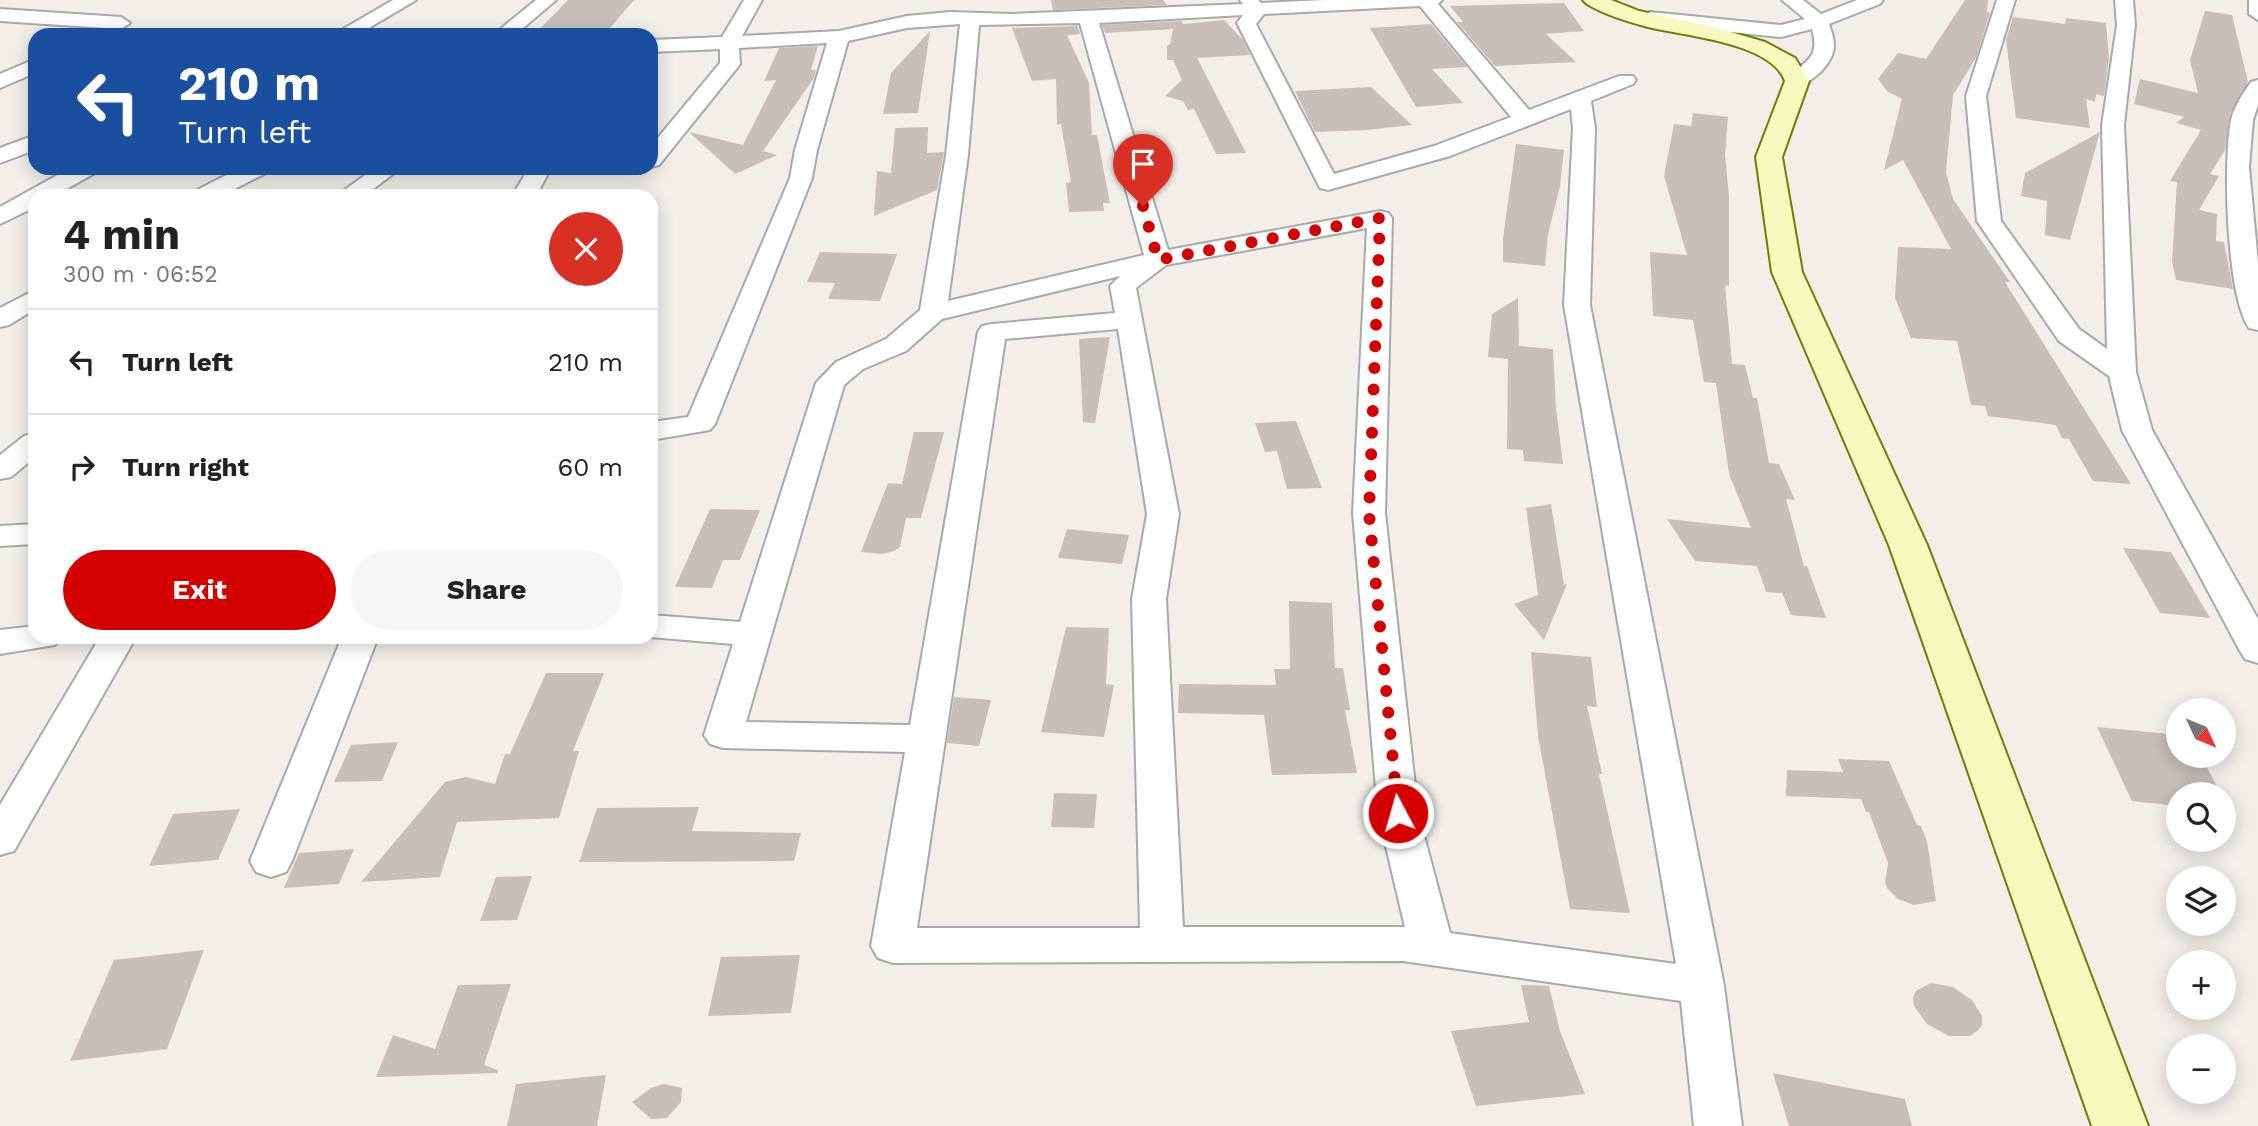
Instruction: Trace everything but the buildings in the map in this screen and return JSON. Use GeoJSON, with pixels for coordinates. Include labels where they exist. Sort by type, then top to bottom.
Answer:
{"type":"FeatureCollection","features":[{"type":"Feature","properties":{"kind":"street"},"geometry":{"type":"LineString","coordinates":[[356,28],[407,0]]}},
{"type":"Feature","properties":{"kind":"street"},"geometry":{"type":"LineString","coordinates":[[512,28],[547,0]]}},
{"type":"Feature","properties":{"kind":"street"},"geometry":{"type":"LineString","coordinates":[[658,151],[730,64],[729,42],[753,0]]}},
{"type":"Feature","properties":{"kind":"street"},"geometry":{"type":"LineString","coordinates":[[1013,20],[1014,0]]}},
{"type":"Feature","properties":{"kind":"street"},"geometry":{"type":"LineString","coordinates":[[1425,0],[1523,117]]}},
{"type":"Feature","properties":{"kind":"street"},"geometry":{"type":"LineString","coordinates":[[658,46],[839,37],[955,12],[1013,20],[1094,12],[1433,0]]}},
{"type":"Feature","properties":{"kind":"street"},"geometry":{"type":"LineString","coordinates":[[1594,0],[1606,7],[1644,18],[1740,39],[1772,53],[1790,66],[1797,81]]}},
{"type":"Feature","properties":{"kind":"street"},"geometry":{"type":"LineString","coordinates":[[1791,0],[1819,21],[1827,43],[1823,57],[1797,81],[1769,157],[1787,272],[1908,545],[2120,1126]]}},
{"type":"Feature","properties":{"kind":"street"},"geometry":{"type":"LineString","coordinates":[[1644,18],[1781,31],[1819,21],[1874,0]]}},
{"type":"Feature","properties":{"kind":"street"},"geometry":{"type":"LineString","coordinates":[[2006,0],[1976,96],[1989,221],[2068,335],[2122,372]]}},
{"type":"Feature","properties":{"kind":"street"},"geometry":{"type":"LineString","coordinates":[[2124,0],[2126,25],[2113,125],[2122,372],[2137,430],[2258,651]]}},
{"type":"Feature","properties":{"kind":"street"},"geometry":{"type":"LineString","coordinates":[[2258,0],[2258,13]]}},
{"type":"Feature","properties":{"kind":"street"},"geometry":{"type":"LineString","coordinates":[[1253,5],[1246,23],[1281,90],[1297,130],[1328,183],[1442,151],[1523,117],[1626,79]]}},
{"type":"Feature","properties":{"kind":"street"},"geometry":{"type":"LineString","coordinates":[[933,313],[957,155],[955,12]]}},
{"type":"Feature","properties":{"kind":"street"},"geometry":{"type":"LineString","coordinates":[[1094,12],[1158,260]]}},
{"type":"Feature","properties":{"kind":"street"},"geometry":{"type":"LineString","coordinates":[[0,15],[121,23],[111,28]]}},
{"type":"Feature","properties":{"kind":"street"},"geometry":{"type":"LineString","coordinates":[[0,30],[30,16]]}},
{"type":"Feature","properties":{"kind":"street"},"geometry":{"type":"LineString","coordinates":[[658,430],[700,424],[801,178],[806,150],[839,37]]}},
{"type":"Feature","properties":{"kind":"street"},"geometry":{"type":"LineString","coordinates":[[0,82],[28,68]]}},
{"type":"Feature","properties":{"kind":"street"},"geometry":{"type":"LineString","coordinates":[[2258,86],[2242,117],[2239,208],[2251,307],[2258,323]]}},
{"type":"Feature","properties":{"kind":"street"},"geometry":{"type":"LineString","coordinates":[[1580,98],[1584,128],[1577,305],[1702,986],[1718,1126]]}},
{"type":"Feature","properties":{"kind":"street"},"geometry":{"type":"LineString","coordinates":[[0,156],[28,145]]}},
{"type":"Feature","properties":{"kind":"street"},"geometry":{"type":"LineString","coordinates":[[50,189],[75,175]]}},
{"type":"Feature","properties":{"kind":"street"},"geometry":{"type":"LineString","coordinates":[[217,189],[244,175]]}},
{"type":"Feature","properties":{"kind":"street"},"geometry":{"type":"LineString","coordinates":[[358,189],[380,175]]}},
{"type":"Feature","properties":{"kind":"street"},"geometry":{"type":"LineString","coordinates":[[0,216],[28,201]]}},
{"type":"Feature","properties":{"kind":"street"},"geometry":{"type":"LineString","coordinates":[[926,739],[723,735],[830,383],[843,367],[893,347],[914,332],[919,323],[933,313],[1158,260],[1380,218],[1369,513],[1398,813],[1432,948]]}},
{"type":"Feature","properties":{"kind":"street"},"geometry":{"type":"LineString","coordinates":[[1158,260],[1123,286],[1163,514],[1149,599],[1162,945]]}},
{"type":"Feature","properties":{"kind":"street"},"geometry":{"type":"LineString","coordinates":[[0,319],[28,302]]}},
{"type":"Feature","properties":{"kind":"street"},"geometry":{"type":"LineString","coordinates":[[1130,320],[992,332],[893,946],[1403,944],[1702,986]]}},
{"type":"Feature","properties":{"kind":"street"},"geometry":{"type":"LineString","coordinates":[[0,470],[28,448]]}},
{"type":"Feature","properties":{"kind":"street"},"geometry":{"type":"LineString","coordinates":[[0,536],[28,534]]}},
{"type":"Feature","properties":{"kind":"street"},"geometry":{"type":"LineString","coordinates":[[658,627],[754,634]]}},
{"type":"Feature","properties":{"kind":"street"},"geometry":{"type":"LineString","coordinates":[[0,642],[28,639]]}},
{"type":"Feature","properties":{"kind":"street"},"geometry":{"type":"LineString","coordinates":[[0,840],[114,644]]}},
{"type":"Feature","properties":{"kind":"street"},"geometry":{"type":"LineString","coordinates":[[271,861],[357,644]]}},
{"type":"Feature","properties":{"kind":"route"},"geometry":{"type":"LineString","coordinates":[[1143,206],[1158,260],[1380,218],[1369,513],[1398,813]]}}]}
